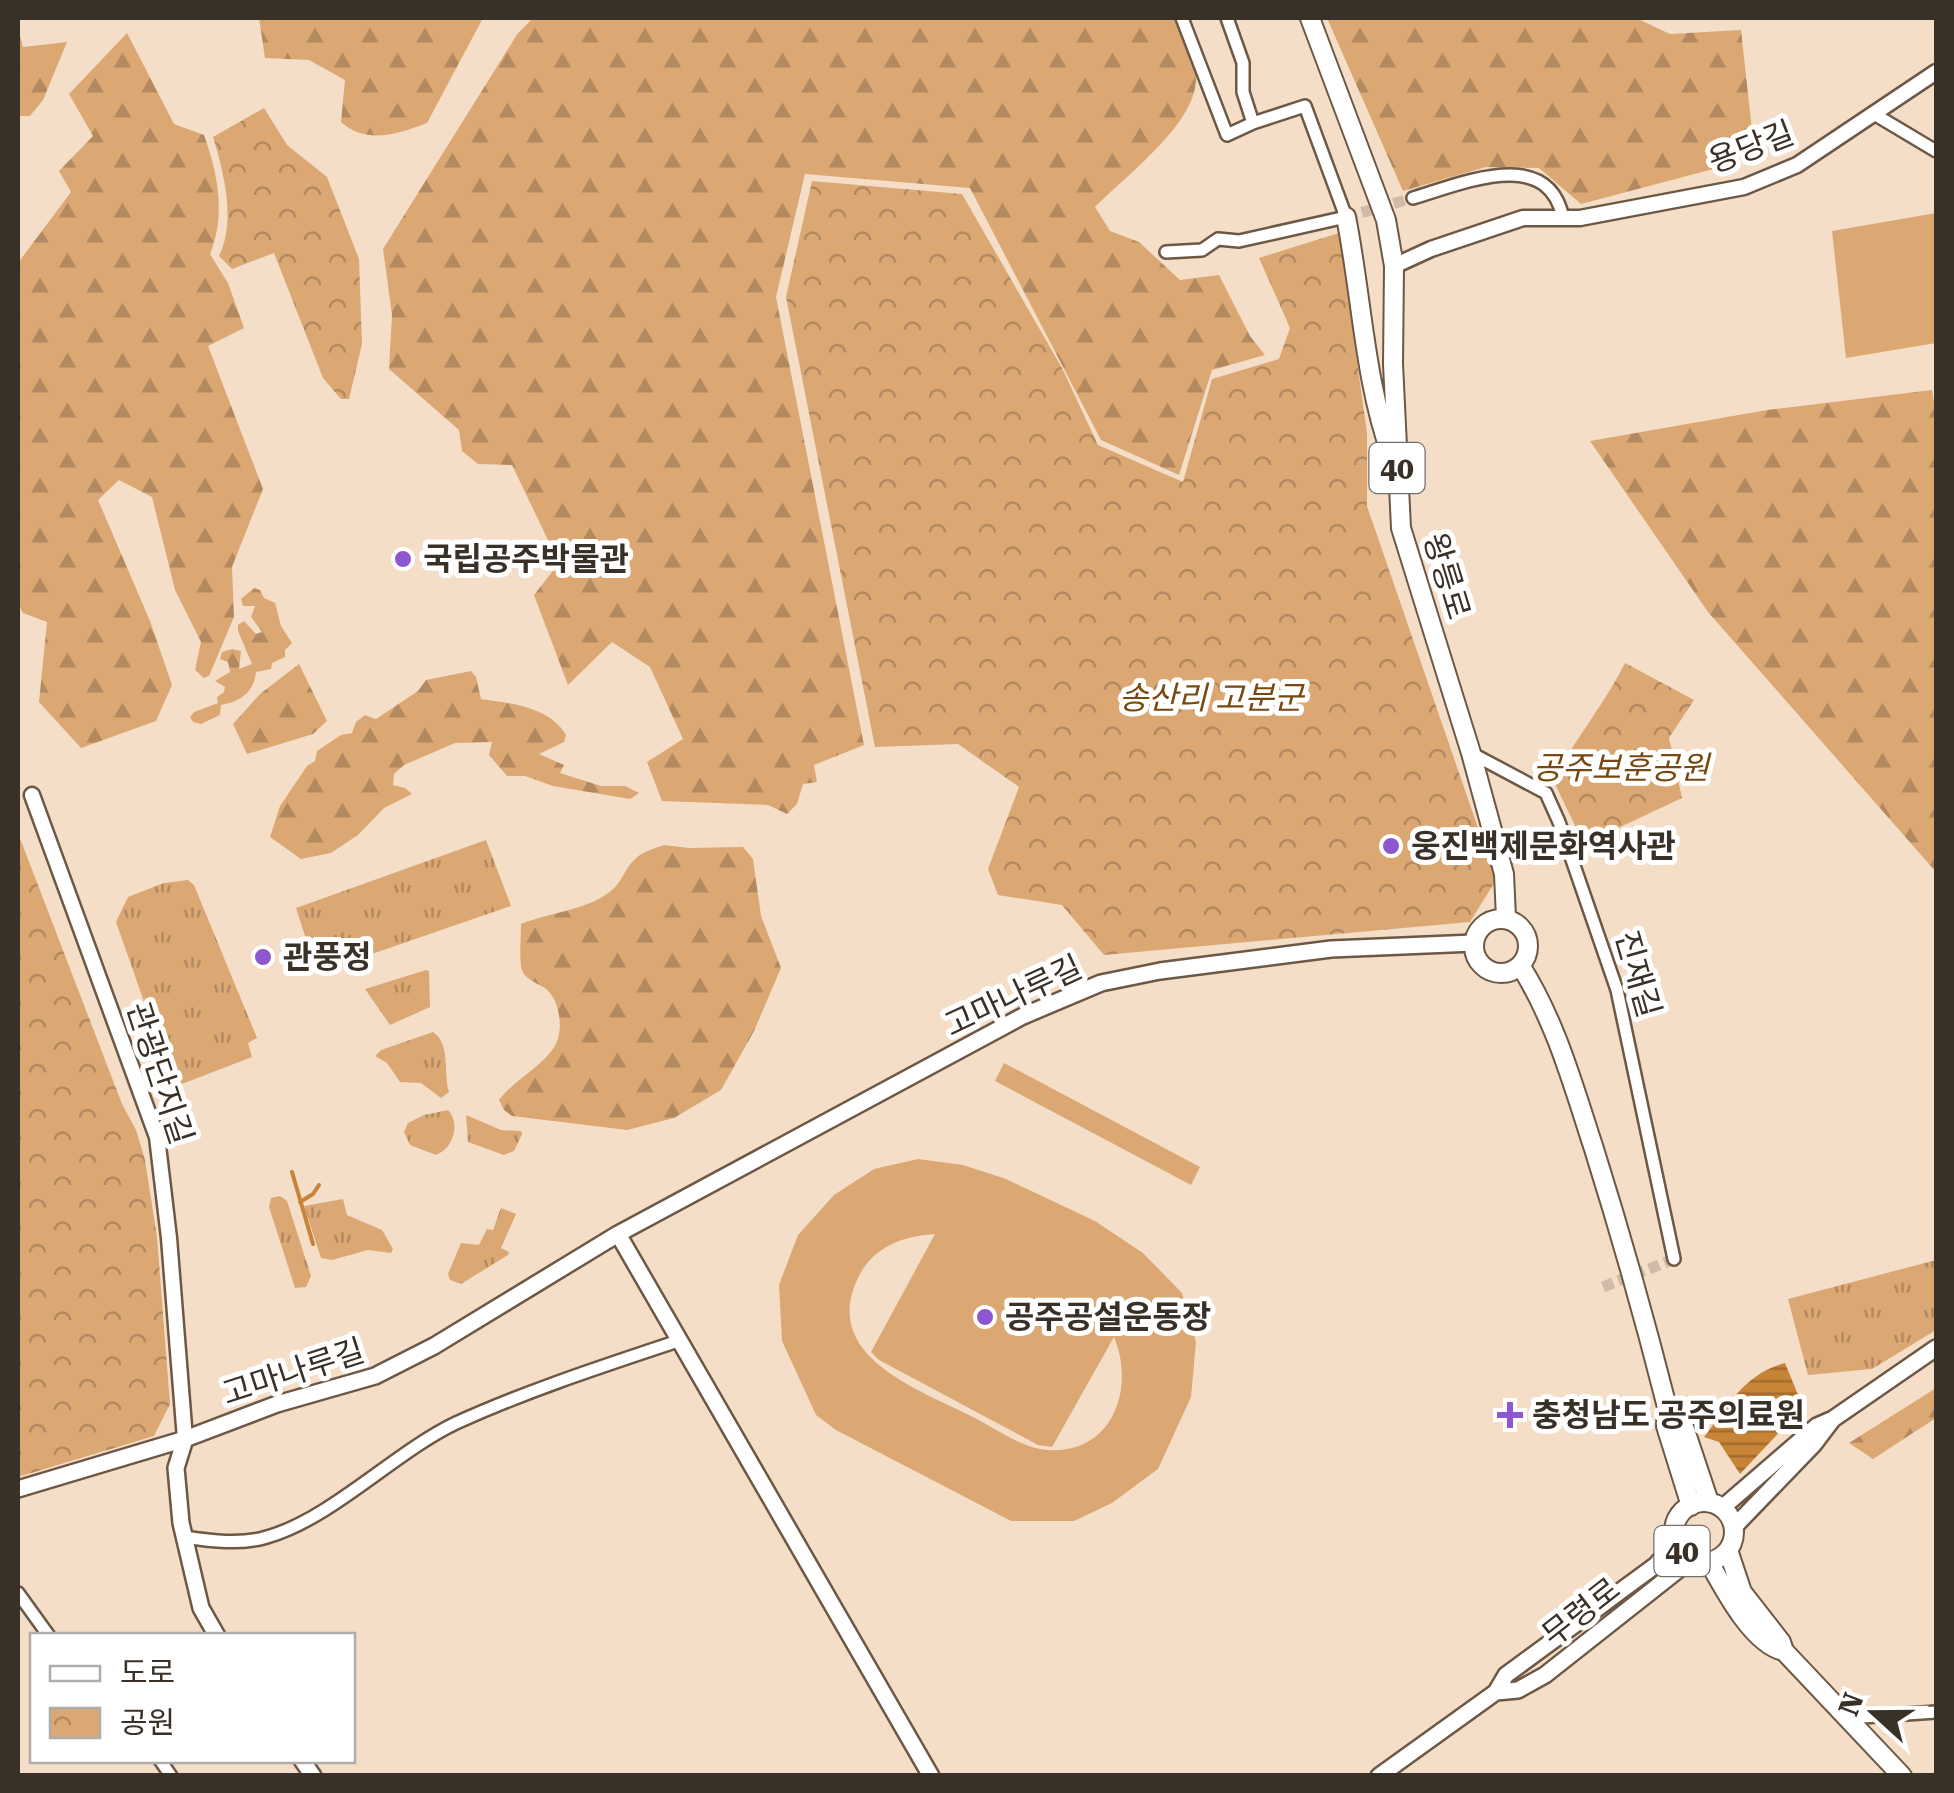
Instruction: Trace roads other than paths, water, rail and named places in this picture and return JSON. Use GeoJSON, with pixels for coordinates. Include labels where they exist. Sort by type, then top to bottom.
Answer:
{"type":"FeatureCollection","features":[{"type":"Feature","properties":{"kind":"main road","name":"왕릉로"},"geometry":{"type":"LineString","coordinates":[[1310,18],[1386,220],[1394,266],[1393,364],[1401,528],[1472,754],[1504,874],[1506,918],[1527,935],[1528,954],[1520,965],[1541,998],[1565,1060],[1634,1276],[1667,1407],[1666,1426],[1707,1505]]}},
{"type":"Feature","properties":{"kind":"main road"},"geometry":{"type":"LineString","coordinates":[[1346,217],[1370,377],[1382,429],[1398,473]]}},
{"type":"Feature","properties":{"kind":"main road"},"geometry":{"type":"LineString","coordinates":[[1506,918],[1488,921],[1476,934],[1477,960],[1490,971],[1508,972],[1520,965]]}},
{"type":"Feature","properties":{"kind":"main road","name":"고마나루길"},"geometry":{"type":"LineString","coordinates":[[18,1489],[186,1439],[276,1404],[375,1376],[434,1346],[618,1234],[1022,1016],[1101,984],[1160,971],[1330,949],[1474,943]]}},
{"type":"Feature","properties":{"kind":"main road"},"geometry":{"type":"LineString","coordinates":[[618,1234],[931,1776]]}},
{"type":"Feature","properties":{"kind":"main road"},"geometry":{"type":"LineString","coordinates":[[1707,1505],[1936,1348]]}},
{"type":"Feature","properties":{"kind":"main road"},"geometry":{"type":"LineString","coordinates":[[1734,1526],[1814,1444],[1833,1419]]}},
{"type":"Feature","properties":{"kind":"main road"},"geometry":{"type":"LineString","coordinates":[[186,1439],[176,1468],[184,1537],[201,1608],[214,1633]]}},
{"type":"Feature","properties":{"kind":"main road","name":"40"},"geometry":{"type":"LineString","coordinates":[[1784,1652],[1771,1649],[1701,1561],[1676,1542],[1678,1518],[1707,1505],[1734,1526],[1728,1550],[1742,1592],[1781,1642],[1784,1652],[1902,1776]]}},
{"type":"Feature","properties":{"kind":"main road","name":"무령로"},"geometry":{"type":"LineString","coordinates":[[1379,1776],[1496,1692],[1506,1675],[1656,1565],[1676,1542]]}},
{"type":"Feature","properties":{"kind":"main road","name":"40"},"geometry":{"type":"LineString","coordinates":[[1701,1561],[1728,1550]]}},
{"type":"Feature","properties":{"kind":"main road","name":"무령로"},"geometry":{"type":"LineString","coordinates":[[1496,1692],[1518,1690],[1545,1675],[1701,1561]]}},
{"type":"Feature","properties":{"kind":"street"},"geometry":{"type":"LineString","coordinates":[[1166,252],[1202,250],[1218,239],[1239,241],[1346,217],[1304,106],[1227,135],[1182,18]]}},
{"type":"Feature","properties":{"kind":"street"},"geometry":{"type":"LineString","coordinates":[[1227,18],[1243,64],[1243,92],[1253,124]]}},
{"type":"Feature","properties":{"kind":"street","name":"용당길"},"geometry":{"type":"LineString","coordinates":[[1394,266],[1430,249],[1523,218],[1564,218],[1744,186],[1797,166],[1936,72]]}},
{"type":"Feature","properties":{"kind":"street"},"geometry":{"type":"LineString","coordinates":[[1874,114],[1936,151]]}},
{"type":"Feature","properties":{"kind":"street"},"geometry":{"type":"LineString","coordinates":[[1413,198],[1506,174],[1530,176],[1546,185],[1560,201],[1564,218]]}},
{"type":"Feature","properties":{"kind":"street","name":"진재길"},"geometry":{"type":"LineString","coordinates":[[1472,754],[1546,793],[1559,822],[1618,990],[1674,1259]]}},
{"type":"Feature","properties":{"kind":"street","name":"관광단지길"},"geometry":{"type":"LineString","coordinates":[[25,798],[157,1136],[170,1238],[186,1439]]}},
{"type":"Feature","properties":{"kind":"street"},"geometry":{"type":"LineString","coordinates":[[184,1537],[236,1541],[265,1538],[297,1526],[452,1426],[541,1386],[678,1341]]}},
{"type":"Feature","properties":{"kind":"street"},"geometry":{"type":"LineString","coordinates":[[18,1593],[48,1633]]}},
{"type":"Feature","properties":{"kind":"street"},"geometry":{"type":"LineString","coordinates":[[1848,1718],[1936,1712]]}},
{"type":"Feature","properties":{"kind":"waterway"},"geometry":{"type":"LineString","coordinates":[[292,1172],[313,1244]]}},
{"type":"Feature","properties":{"kind":"waterway"},"geometry":{"type":"LineString","coordinates":[[300,1202],[319,1185]]}},
{"type":"Feature","properties":{"kind":"tunnel"},"geometry":{"type":"LineString","coordinates":[[1346,217],[1413,198]]}},
{"type":"Feature","properties":{"kind":"tunnel"},"geometry":{"type":"LineString","coordinates":[[1603,1287],[1674,1259]]}},
{"type":"Feature","properties":{"kind":"place","name":"국립공주박물관"},"geometry":{"type":"Point","coordinates":[403,559]}},
{"type":"Feature","properties":{"kind":"place","name":"웅진백제문화역사관"},"geometry":{"type":"Point","coordinates":[1391,846]}},
{"type":"Feature","properties":{"kind":"place","name":"관풍정"},"geometry":{"type":"Point","coordinates":[263,957]}},
{"type":"Feature","properties":{"kind":"place","name":"공주공설운동장"},"geometry":{"type":"Point","coordinates":[985,1317]}},
{"type":"Feature","properties":{"kind":"place","name":"충청남도 공주의료원"},"geometry":{"type":"Point","coordinates":[1510,1415]}},
{"type":"Feature","properties":{"kind":"park label","name":"송산리 고분군"},"geometry":{"type":"Point","coordinates":[1211,698]}},
{"type":"Feature","properties":{"kind":"park label","name":"공주보훈공원"},"geometry":{"type":"Point","coordinates":[1621,768]}}]}
